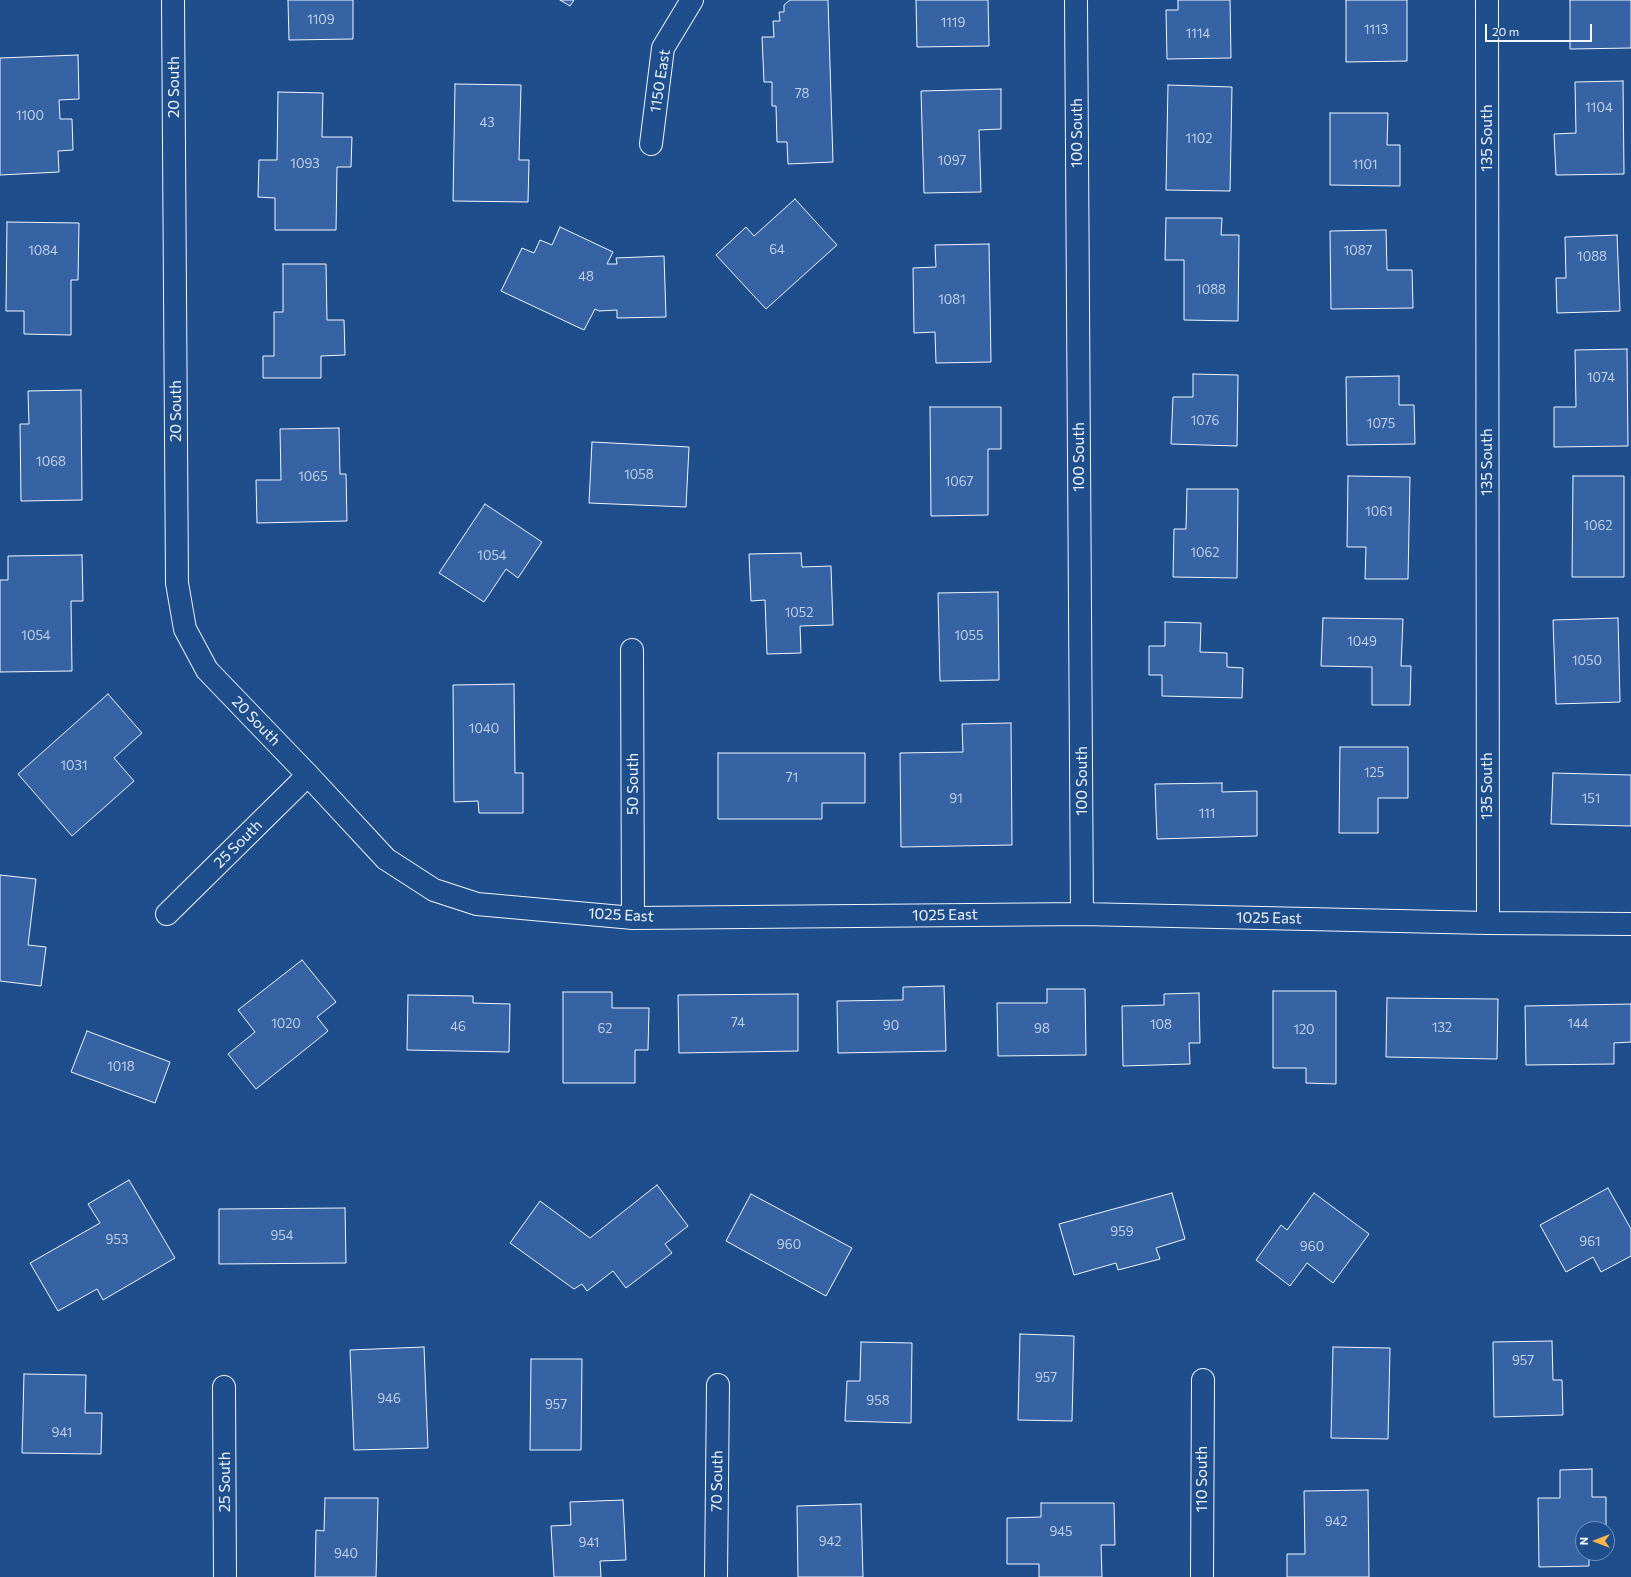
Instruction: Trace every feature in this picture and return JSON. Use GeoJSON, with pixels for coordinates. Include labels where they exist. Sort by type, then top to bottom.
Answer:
{"type":"FeatureCollection","features":[{"type":"Feature","properties":{"kind":"street","name":"20 South"},"geometry":{"type":"LineString","coordinates":[[173,0],[177,582],[185,629],[208,670],[308,775]]}},
{"type":"Feature","properties":{"kind":"street","name":"1150 East"},"geometry":{"type":"LineString","coordinates":[[651,144],[663,48],[692,0]]}},
{"type":"Feature","properties":{"kind":"street","name":"100 South"},"geometry":{"type":"LineString","coordinates":[[1076,0],[1082,914]]}},
{"type":"Feature","properties":{"kind":"street","name":"135 South"},"geometry":{"type":"LineString","coordinates":[[1487,0],[1488,923]]}},
{"type":"Feature","properties":{"kind":"street","name":"50 South"},"geometry":{"type":"LineString","coordinates":[[632,650],[633,918]]}},
{"type":"Feature","properties":{"kind":"street","name":"25 South"},"geometry":{"type":"LineString","coordinates":[[167,914],[308,775]]}},
{"type":"Feature","properties":{"kind":"street","name":"1025 East"},"geometry":{"type":"LineString","coordinates":[[308,775],[386,859],[434,890],[477,904],[633,918],[1082,914],[1488,923],[1631,924]]}},
{"type":"Feature","properties":{"kind":"street","name":"110 South"},"geometry":{"type":"LineString","coordinates":[[1202,1577],[1203,1380]]}},
{"type":"Feature","properties":{"kind":"street","name":"70 South"},"geometry":{"type":"LineString","coordinates":[[716,1577],[718,1385]]}},
{"type":"Feature","properties":{"kind":"street","name":"25 South"},"geometry":{"type":"LineString","coordinates":[[224,1387],[225,1577]]}},
{"type":"Feature","properties":{"kind":"building"},"geometry":{"type":"Polygon","coordinates":[[[288,0],[353,0],[353,39],[289,40],[288,0]]]}},
{"type":"Feature","properties":{"kind":"building"},"geometry":{"type":"Polygon","coordinates":[[[560,0],[574,0],[570,6],[560,0]]]}},
{"type":"Feature","properties":{"kind":"building"},"geometry":{"type":"Polygon","coordinates":[[[790,0],[828,0],[833,162],[788,164],[787,142],[777,142],[776,106],[772,106],[772,82],[764,82],[762,37],[774,37],[773,21],[780,21],[779,12],[784,12],[784,5],[790,0]]]}},
{"type":"Feature","properties":{"kind":"building"},"geometry":{"type":"Polygon","coordinates":[[[916,0],[988,0],[989,46],[917,47],[916,0]]]}},
{"type":"Feature","properties":{"kind":"building"},"geometry":{"type":"Polygon","coordinates":[[[1178,0],[1230,0],[1231,58],[1167,59],[1166,10],[1178,10],[1178,0]]]}},
{"type":"Feature","properties":{"kind":"building"},"geometry":{"type":"Polygon","coordinates":[[[1346,0],[1407,0],[1407,61],[1346,62],[1346,0]]]}},
{"type":"Feature","properties":{"kind":"building"},"geometry":{"type":"Polygon","coordinates":[[[1570,0],[1631,0],[1631,48],[1570,49],[1570,0]]]}},
{"type":"Feature","properties":{"kind":"building"},"geometry":{"type":"Polygon","coordinates":[[[78,55],[79,99],[59,100],[60,119],[72,119],[73,150],[58,151],[59,172],[0,175],[0,58],[78,55]]]}},
{"type":"Feature","properties":{"kind":"building"},"geometry":{"type":"Polygon","coordinates":[[[1623,81],[1624,174],[1556,175],[1554,134],[1576,133],[1575,82],[1623,81]]]}},
{"type":"Feature","properties":{"kind":"building"},"geometry":{"type":"Polygon","coordinates":[[[455,84],[521,85],[519,160],[529,160],[528,202],[453,201],[455,84]]]}},
{"type":"Feature","properties":{"kind":"building"},"geometry":{"type":"Polygon","coordinates":[[[1168,85],[1232,87],[1230,191],[1166,190],[1168,85]]]}},
{"type":"Feature","properties":{"kind":"building"},"geometry":{"type":"Polygon","coordinates":[[[1001,89],[1001,129],[979,130],[981,192],[924,193],[921,91],[1001,89]]]}},
{"type":"Feature","properties":{"kind":"building"},"geometry":{"type":"Polygon","coordinates":[[[278,92],[323,93],[322,137],[352,137],[351,167],[337,167],[336,230],[275,230],[275,198],[258,197],[259,160],[277,160],[278,92]]]}},
{"type":"Feature","properties":{"kind":"building"},"geometry":{"type":"Polygon","coordinates":[[[1330,113],[1388,113],[1387,145],[1400,145],[1400,186],[1330,185],[1330,113]]]}},
{"type":"Feature","properties":{"kind":"building"},"geometry":{"type":"Polygon","coordinates":[[[795,199],[837,245],[766,309],[716,255],[746,227],[754,236],[795,199]]]}},
{"type":"Feature","properties":{"kind":"building"},"geometry":{"type":"Polygon","coordinates":[[[1166,218],[1222,218],[1221,235],[1239,235],[1238,321],[1184,320],[1184,260],[1165,260],[1166,218]]]}},
{"type":"Feature","properties":{"kind":"building"},"geometry":{"type":"Polygon","coordinates":[[[7,222],[79,223],[78,280],[71,280],[71,335],[24,334],[24,311],[6,311],[7,222]]]}},
{"type":"Feature","properties":{"kind":"building"},"geometry":{"type":"Polygon","coordinates":[[[560,227],[613,252],[607,264],[617,264],[616,258],[664,256],[666,317],[617,318],[617,310],[599,311],[595,309],[584,330],[501,291],[522,248],[534,253],[540,240],[552,245],[560,227]]]}},
{"type":"Feature","properties":{"kind":"building"},"geometry":{"type":"Polygon","coordinates":[[[1386,230],[1387,270],[1412,270],[1413,308],[1331,309],[1330,231],[1386,230]]]}},
{"type":"Feature","properties":{"kind":"building"},"geometry":{"type":"Polygon","coordinates":[[[1617,235],[1620,311],[1557,313],[1556,278],[1566,278],[1565,237],[1617,235]]]}},
{"type":"Feature","properties":{"kind":"building"},"geometry":{"type":"Polygon","coordinates":[[[989,244],[991,362],[936,363],[935,332],[914,333],[913,268],[936,267],[935,245],[989,244]]]}},
{"type":"Feature","properties":{"kind":"building"},"geometry":{"type":"Polygon","coordinates":[[[283,264],[326,264],[327,320],[344,320],[345,355],[321,356],[321,378],[263,378],[263,356],[274,356],[274,312],[283,312],[283,264]]]}},
{"type":"Feature","properties":{"kind":"building"},"geometry":{"type":"Polygon","coordinates":[[[1627,349],[1628,446],[1554,447],[1554,407],[1576,407],[1575,350],[1627,349]]]}},
{"type":"Feature","properties":{"kind":"building"},"geometry":{"type":"Polygon","coordinates":[[[1193,374],[1238,375],[1237,446],[1171,444],[1173,397],[1193,397],[1193,374]]]}},
{"type":"Feature","properties":{"kind":"building"},"geometry":{"type":"Polygon","coordinates":[[[1399,376],[1399,405],[1414,405],[1415,444],[1347,445],[1346,377],[1399,376]]]}},
{"type":"Feature","properties":{"kind":"building"},"geometry":{"type":"Polygon","coordinates":[[[81,390],[82,500],[21,501],[20,424],[29,424],[28,391],[81,390]]]}},
{"type":"Feature","properties":{"kind":"building"},"geometry":{"type":"Polygon","coordinates":[[[930,407],[1001,407],[1001,449],[988,449],[988,515],[931,516],[930,407]]]}},
{"type":"Feature","properties":{"kind":"building"},"geometry":{"type":"Polygon","coordinates":[[[339,428],[340,474],[346,474],[347,521],[257,523],[256,480],[281,480],[280,429],[339,428]]]}},
{"type":"Feature","properties":{"kind":"building"},"geometry":{"type":"Polygon","coordinates":[[[592,442],[689,447],[686,507],[589,503],[592,442]]]}},
{"type":"Feature","properties":{"kind":"building"},"geometry":{"type":"Polygon","coordinates":[[[1348,476],[1410,477],[1408,579],[1365,579],[1366,547],[1347,547],[1348,476]]]}},
{"type":"Feature","properties":{"kind":"building"},"geometry":{"type":"Polygon","coordinates":[[[1573,476],[1624,476],[1624,577],[1572,577],[1573,476]]]}},
{"type":"Feature","properties":{"kind":"building"},"geometry":{"type":"Polygon","coordinates":[[[1187,489],[1238,489],[1237,578],[1173,577],[1174,529],[1186,529],[1187,489]]]}},
{"type":"Feature","properties":{"kind":"building"},"geometry":{"type":"Polygon","coordinates":[[[485,504],[542,542],[518,578],[506,569],[484,602],[439,573],[485,504]]]}},
{"type":"Feature","properties":{"kind":"building"},"geometry":{"type":"Polygon","coordinates":[[[801,553],[802,567],[831,566],[833,625],[800,626],[801,653],[767,654],[765,600],[751,601],[749,554],[801,553]]]}},
{"type":"Feature","properties":{"kind":"building"},"geometry":{"type":"Polygon","coordinates":[[[82,555],[83,601],[71,601],[72,671],[0,672],[0,580],[8,580],[8,556],[82,555]]]}},
{"type":"Feature","properties":{"kind":"building"},"geometry":{"type":"Polygon","coordinates":[[[998,592],[999,680],[940,681],[938,593],[998,592]]]}},
{"type":"Feature","properties":{"kind":"building"},"geometry":{"type":"Polygon","coordinates":[[[1323,618],[1403,619],[1401,666],[1411,666],[1410,705],[1372,705],[1372,667],[1321,666],[1323,618]]]}},
{"type":"Feature","properties":{"kind":"building"},"geometry":{"type":"Polygon","coordinates":[[[1618,618],[1620,702],[1556,704],[1553,620],[1618,618]]]}},
{"type":"Feature","properties":{"kind":"building"},"geometry":{"type":"Polygon","coordinates":[[[1165,622],[1201,623],[1200,652],[1227,653],[1227,667],[1243,668],[1242,698],[1162,696],[1162,675],[1149,675],[1149,646],[1165,646],[1165,622]]]}},
{"type":"Feature","properties":{"kind":"building"},"geometry":{"type":"Polygon","coordinates":[[[514,684],[515,773],[523,773],[523,813],[479,813],[478,801],[454,802],[453,685],[514,684]]]}},
{"type":"Feature","properties":{"kind":"building"},"geometry":{"type":"Polygon","coordinates":[[[108,694],[142,733],[114,758],[134,781],[72,836],[18,774],[108,694]]]}},
{"type":"Feature","properties":{"kind":"building"},"geometry":{"type":"Polygon","coordinates":[[[1011,723],[1012,845],[901,847],[900,753],[963,752],[962,724],[1011,723]]]}},
{"type":"Feature","properties":{"kind":"building"},"geometry":{"type":"Polygon","coordinates":[[[1340,747],[1408,747],[1408,798],[1378,798],[1378,833],[1339,833],[1340,747]]]}},
{"type":"Feature","properties":{"kind":"building"},"geometry":{"type":"Polygon","coordinates":[[[718,753],[865,753],[865,803],[822,803],[822,819],[718,819],[718,753]]]}},
{"type":"Feature","properties":{"kind":"building"},"geometry":{"type":"Polygon","coordinates":[[[1553,773],[1631,775],[1631,826],[1551,824],[1553,773]]]}},
{"type":"Feature","properties":{"kind":"building"},"geometry":{"type":"Polygon","coordinates":[[[1222,783],[1222,792],[1257,791],[1257,836],[1157,839],[1155,784],[1222,783]]]}},
{"type":"Feature","properties":{"kind":"building"},"geometry":{"type":"Polygon","coordinates":[[[0,875],[36,879],[28,945],[46,947],[41,986],[0,981],[0,875]]]}},
{"type":"Feature","properties":{"kind":"building"},"geometry":{"type":"Polygon","coordinates":[[[302,960],[336,1002],[317,1017],[328,1031],[256,1089],[228,1054],[255,1032],[238,1010],[302,960]]]}},
{"type":"Feature","properties":{"kind":"building"},"geometry":{"type":"Polygon","coordinates":[[[944,986],[946,1051],[838,1053],[837,1001],[903,1000],[903,987],[944,986]]]}},
{"type":"Feature","properties":{"kind":"building"},"geometry":{"type":"Polygon","coordinates":[[[1047,989],[1085,989],[1086,1055],[998,1056],[997,1003],[1047,1003],[1047,989]]]}},
{"type":"Feature","properties":{"kind":"building"},"geometry":{"type":"Polygon","coordinates":[[[1273,991],[1336,991],[1336,1084],[1306,1083],[1306,1068],[1273,1068],[1273,991]]]}},
{"type":"Feature","properties":{"kind":"building"},"geometry":{"type":"Polygon","coordinates":[[[563,992],[612,992],[612,1008],[649,1008],[648,1050],[635,1050],[635,1083],[563,1083],[563,992]]]}},
{"type":"Feature","properties":{"kind":"building"},"geometry":{"type":"Polygon","coordinates":[[[1199,993],[1200,1043],[1189,1043],[1190,1064],[1123,1066],[1122,1006],[1164,1005],[1164,994],[1199,993]]]}},
{"type":"Feature","properties":{"kind":"building"},"geometry":{"type":"Polygon","coordinates":[[[798,994],[798,1051],[679,1053],[678,995],[798,994]]]}},
{"type":"Feature","properties":{"kind":"building"},"geometry":{"type":"Polygon","coordinates":[[[408,995],[473,996],[473,1003],[510,1004],[509,1052],[407,1050],[408,995]]]}},
{"type":"Feature","properties":{"kind":"building"},"geometry":{"type":"Polygon","coordinates":[[[1387,998],[1498,999],[1497,1059],[1386,1057],[1387,998]]]}},
{"type":"Feature","properties":{"kind":"building"},"geometry":{"type":"Polygon","coordinates":[[[1631,1004],[1631,1042],[1614,1043],[1614,1064],[1526,1065],[1525,1006],[1631,1004]]]}},
{"type":"Feature","properties":{"kind":"building"},"geometry":{"type":"Polygon","coordinates":[[[87,1031],[170,1062],[155,1103],[71,1072],[87,1031]]]}},
{"type":"Feature","properties":{"kind":"building"},"geometry":{"type":"Polygon","coordinates":[[[129,1180],[175,1258],[103,1300],[97,1289],[58,1311],[30,1263],[100,1223],[88,1204],[129,1180]]]}},
{"type":"Feature","properties":{"kind":"building"},"geometry":{"type":"Polygon","coordinates":[[[657,1185],[688,1226],[665,1244],[672,1253],[626,1288],[613,1271],[587,1291],[582,1284],[574,1289],[510,1243],[540,1201],[590,1238],[657,1185]]]}},
{"type":"Feature","properties":{"kind":"building"},"geometry":{"type":"Polygon","coordinates":[[[1608,1188],[1631,1229],[1631,1256],[1601,1272],[1593,1257],[1566,1272],[1540,1225],[1608,1188]]]}},
{"type":"Feature","properties":{"kind":"building"},"geometry":{"type":"Polygon","coordinates":[[[1172,1193],[1185,1239],[1156,1248],[1160,1259],[1118,1270],[1116,1263],[1074,1275],[1059,1224],[1172,1193]]]}},
{"type":"Feature","properties":{"kind":"building"},"geometry":{"type":"Polygon","coordinates":[[[1314,1193],[1369,1234],[1333,1283],[1307,1263],[1290,1286],[1256,1260],[1281,1225],[1287,1230],[1314,1193]]]}},
{"type":"Feature","properties":{"kind":"building"},"geometry":{"type":"Polygon","coordinates":[[[751,1194],[852,1248],[826,1296],[726,1241],[751,1194]]]}},
{"type":"Feature","properties":{"kind":"building"},"geometry":{"type":"Polygon","coordinates":[[[345,1208],[346,1263],[219,1264],[219,1209],[345,1208]]]}},
{"type":"Feature","properties":{"kind":"building"},"geometry":{"type":"Polygon","coordinates":[[[1020,1334],[1074,1336],[1072,1421],[1018,1420],[1020,1334]]]}},
{"type":"Feature","properties":{"kind":"building"},"geometry":{"type":"Polygon","coordinates":[[[1552,1341],[1553,1380],[1562,1380],[1563,1415],[1494,1417],[1493,1342],[1552,1341]]]}},
{"type":"Feature","properties":{"kind":"building"},"geometry":{"type":"Polygon","coordinates":[[[861,1342],[912,1343],[911,1423],[845,1421],[847,1381],[860,1381],[861,1342]]]}},
{"type":"Feature","properties":{"kind":"building"},"geometry":{"type":"Polygon","coordinates":[[[424,1347],[428,1448],[354,1450],[350,1350],[424,1347]]]}},
{"type":"Feature","properties":{"kind":"building"},"geometry":{"type":"Polygon","coordinates":[[[1333,1347],[1390,1348],[1388,1439],[1331,1438],[1333,1347]]]}},
{"type":"Feature","properties":{"kind":"building"},"geometry":{"type":"Polygon","coordinates":[[[531,1359],[582,1359],[581,1450],[530,1450],[531,1359]]]}},
{"type":"Feature","properties":{"kind":"building"},"geometry":{"type":"Polygon","coordinates":[[[24,1374],[86,1375],[85,1413],[102,1413],[101,1454],[22,1453],[24,1374]]]}},
{"type":"Feature","properties":{"kind":"building"},"geometry":{"type":"Polygon","coordinates":[[[1592,1469],[1592,1497],[1606,1497],[1606,1521],[1575,1521],[1575,1561],[1589,1561],[1589,1566],[1539,1567],[1538,1498],[1560,1498],[1560,1470],[1592,1469]]]}},
{"type":"Feature","properties":{"kind":"building"},"geometry":{"type":"Polygon","coordinates":[[[1368,1490],[1369,1577],[1287,1577],[1287,1554],[1305,1554],[1304,1491],[1368,1490]]]}},
{"type":"Feature","properties":{"kind":"building"},"geometry":{"type":"Polygon","coordinates":[[[325,1498],[378,1498],[376,1577],[315,1577],[316,1530],[324,1531],[325,1498]]]}},
{"type":"Feature","properties":{"kind":"building"},"geometry":{"type":"Polygon","coordinates":[[[623,1500],[626,1560],[600,1561],[601,1577],[554,1577],[551,1526],[571,1525],[570,1502],[623,1500]]]}},
{"type":"Feature","properties":{"kind":"building"},"geometry":{"type":"Polygon","coordinates":[[[1041,1503],[1114,1503],[1115,1545],[1101,1545],[1102,1577],[1039,1577],[1039,1564],[1007,1564],[1007,1518],[1041,1517],[1041,1503]]]}},
{"type":"Feature","properties":{"kind":"building"},"geometry":{"type":"Polygon","coordinates":[[[861,1504],[863,1577],[798,1577],[797,1506],[861,1504]]]}}]}
